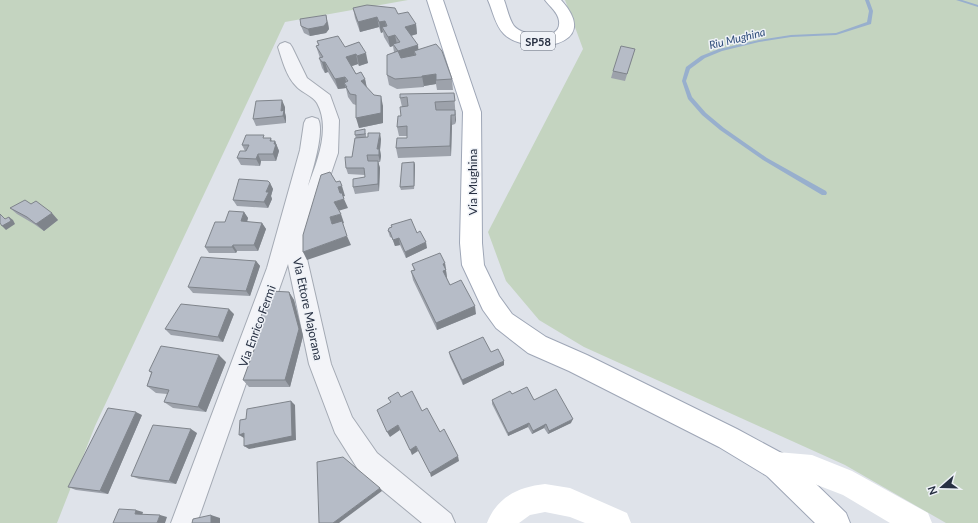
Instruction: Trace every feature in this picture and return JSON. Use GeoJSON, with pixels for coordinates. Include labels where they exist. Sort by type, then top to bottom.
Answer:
{"type":"FeatureCollection","features":[{"type":"Feature","properties":{"kind":"main road","name":"Via Mughina"},"geometry":{"type":"LineString","coordinates":[[435,0],[472,112],[471,243],[473,265],[490,303],[504,321],[537,345],[578,363],[728,438],[777,466]]}},
{"type":"Feature","properties":{"kind":"main road","name":"SP58"},"geometry":{"type":"LineString","coordinates":[[496,0],[509,30],[524,39],[534,41],[554,38],[562,34],[566,29],[568,23],[565,16],[553,0]]}},
{"type":"Feature","properties":{"kind":"main road"},"geometry":{"type":"LineString","coordinates":[[777,466],[834,522]]}},
{"type":"Feature","properties":{"kind":"main road"},"geometry":{"type":"LineString","coordinates":[[777,466],[812,469],[852,485],[918,523]]}},
{"type":"Feature","properties":{"kind":"main road"},"geometry":{"type":"LineString","coordinates":[[501,523],[514,508],[528,500],[543,497],[558,499],[617,523]]}},
{"type":"Feature","properties":{"kind":"street","name":"Via Ettore Majorana"},"geometry":{"type":"LineString","coordinates":[[284,47],[301,82],[324,99],[331,120],[329,153],[295,250],[320,364],[343,425],[368,462],[442,523]]}},
{"type":"Feature","properties":{"kind":"street","name":"Via Enrico Fermi"},"geometry":{"type":"LineString","coordinates":[[184,523],[277,268],[309,150],[312,123]]}},
{"type":"Feature","properties":{"kind":"green space"},"geometry":{"type":"Polygon","coordinates":[[[0,0],[408,0],[285,22],[95,426],[57,523],[0,523],[0,0]]]}},
{"type":"Feature","properties":{"kind":"green space"},"geometry":{"type":"Polygon","coordinates":[[[565,0],[978,0],[978,523],[946,523],[845,465],[584,347],[539,320],[506,281],[488,232],[583,49],[565,0]]]}},
{"type":"Feature","properties":{"kind":"building"},"geometry":{"type":"Polygon","coordinates":[[[367,5],[395,8],[398,14],[408,12],[416,24],[405,27],[418,45],[398,51],[393,44],[400,42],[395,35],[388,37],[382,27],[387,26],[385,21],[379,22],[377,17],[358,22],[353,8],[367,5]]]}},
{"type":"Feature","properties":{"kind":"building"},"geometry":{"type":"Polygon","coordinates":[[[326,15],[327,22],[324,26],[308,29],[301,26],[300,19],[326,15]]]}},
{"type":"Feature","properties":{"kind":"building"},"geometry":{"type":"Polygon","coordinates":[[[338,36],[345,47],[359,42],[366,53],[346,57],[356,74],[361,72],[365,79],[361,81],[374,95],[381,96],[381,113],[356,118],[356,95],[350,94],[346,87],[344,83],[348,81],[345,77],[335,79],[325,62],[322,62],[319,58],[323,57],[316,46],[319,45],[317,41],[338,36]]]}},
{"type":"Feature","properties":{"kind":"building"},"geometry":{"type":"Polygon","coordinates":[[[436,44],[442,51],[452,79],[436,80],[436,74],[422,77],[395,79],[387,75],[387,55],[398,51],[401,58],[416,55],[414,51],[436,44]]]}},
{"type":"Feature","properties":{"kind":"building"},"geometry":{"type":"Polygon","coordinates":[[[621,46],[635,49],[627,74],[613,71],[621,46]]]}},
{"type":"Feature","properties":{"kind":"building"},"geometry":{"type":"Polygon","coordinates":[[[454,93],[455,101],[435,102],[436,110],[455,110],[455,115],[451,115],[450,146],[396,148],[397,138],[407,138],[407,126],[397,127],[398,116],[401,116],[400,107],[408,106],[407,97],[400,98],[400,94],[454,93]]]}},
{"type":"Feature","properties":{"kind":"building"},"geometry":{"type":"Polygon","coordinates":[[[282,100],[281,111],[284,110],[283,116],[253,119],[256,101],[282,100]]]}},
{"type":"Feature","properties":{"kind":"building"},"geometry":{"type":"Polygon","coordinates":[[[365,129],[365,134],[355,135],[355,131],[365,129]]]}},
{"type":"Feature","properties":{"kind":"building"},"geometry":{"type":"Polygon","coordinates":[[[368,133],[380,133],[377,149],[379,149],[379,155],[367,155],[368,161],[378,161],[378,184],[353,187],[353,179],[365,177],[364,168],[346,168],[345,157],[352,157],[355,138],[368,137],[368,133]]]}},
{"type":"Feature","properties":{"kind":"building"},"geometry":{"type":"Polygon","coordinates":[[[246,135],[264,135],[263,138],[271,138],[270,141],[275,141],[274,144],[276,144],[273,154],[258,154],[256,159],[237,158],[240,151],[246,151],[249,145],[242,145],[246,135]]]}},
{"type":"Feature","properties":{"kind":"building"},"geometry":{"type":"Polygon","coordinates":[[[414,162],[414,186],[400,187],[402,163],[414,162]]]}},
{"type":"Feature","properties":{"kind":"building"},"geometry":{"type":"Polygon","coordinates":[[[330,172],[336,182],[340,181],[342,186],[338,187],[344,199],[334,202],[341,214],[330,217],[332,224],[342,221],[347,236],[303,252],[303,235],[321,175],[330,172]]]}},
{"type":"Feature","properties":{"kind":"building"},"geometry":{"type":"Polygon","coordinates":[[[239,179],[268,181],[270,183],[266,192],[269,192],[264,202],[233,200],[239,179]]]}},
{"type":"Feature","properties":{"kind":"building"},"geometry":{"type":"Polygon","coordinates":[[[25,200],[31,204],[36,201],[52,213],[36,224],[27,217],[10,208],[25,200]]]}},
{"type":"Feature","properties":{"kind":"building"},"geometry":{"type":"Polygon","coordinates":[[[229,211],[244,212],[241,221],[262,223],[254,245],[205,247],[215,222],[225,222],[229,211]]]}},
{"type":"Feature","properties":{"kind":"building"},"geometry":{"type":"Polygon","coordinates":[[[0,214],[5,219],[9,217],[11,221],[2,226],[0,223],[0,214]]]}},
{"type":"Feature","properties":{"kind":"building"},"geometry":{"type":"Polygon","coordinates":[[[411,219],[417,233],[420,231],[426,242],[405,252],[399,238],[393,240],[390,232],[388,231],[389,228],[392,227],[391,225],[411,219]]]}},
{"type":"Feature","properties":{"kind":"building"},"geometry":{"type":"Polygon","coordinates":[[[440,253],[445,263],[443,264],[446,270],[443,271],[450,285],[461,280],[475,306],[436,323],[411,271],[415,270],[412,264],[440,253]]]}},
{"type":"Feature","properties":{"kind":"building"},"geometry":{"type":"Polygon","coordinates":[[[201,257],[256,261],[246,291],[188,287],[201,257]]]}},
{"type":"Feature","properties":{"kind":"building"},"geometry":{"type":"Polygon","coordinates":[[[270,291],[289,292],[299,329],[285,380],[243,380],[258,339],[253,339],[270,291]]]}},
{"type":"Feature","properties":{"kind":"building"},"geometry":{"type":"Polygon","coordinates":[[[181,304],[229,309],[218,337],[165,329],[181,304]]]}},
{"type":"Feature","properties":{"kind":"building"},"geometry":{"type":"Polygon","coordinates":[[[483,337],[491,352],[498,349],[504,361],[462,380],[449,352],[483,337]]]}},
{"type":"Feature","properties":{"kind":"building"},"geometry":{"type":"Polygon","coordinates":[[[161,346],[219,355],[198,407],[164,402],[169,390],[147,386],[152,372],[149,371],[161,346]]]}},
{"type":"Feature","properties":{"kind":"building"},"geometry":{"type":"Polygon","coordinates":[[[527,387],[534,400],[556,389],[573,419],[549,431],[546,424],[533,431],[529,423],[508,433],[492,400],[510,391],[512,394],[527,387]]]}},
{"type":"Feature","properties":{"kind":"building"},"geometry":{"type":"Polygon","coordinates":[[[412,391],[422,411],[427,408],[440,432],[444,429],[458,456],[430,473],[416,446],[410,450],[398,425],[387,432],[377,410],[391,402],[388,398],[398,392],[401,397],[412,391]]]}},
{"type":"Feature","properties":{"kind":"building"},"geometry":{"type":"Polygon","coordinates":[[[291,401],[292,436],[244,446],[244,433],[239,435],[240,420],[246,419],[247,409],[291,401]]]}},
{"type":"Feature","properties":{"kind":"building"},"geometry":{"type":"Polygon","coordinates":[[[108,408],[136,412],[100,491],[68,487],[108,408]]]}},
{"type":"Feature","properties":{"kind":"building"},"geometry":{"type":"Polygon","coordinates":[[[153,425],[191,429],[169,481],[131,476],[153,425]]]}},
{"type":"Feature","properties":{"kind":"building"},"geometry":{"type":"Polygon","coordinates":[[[343,457],[380,488],[333,523],[319,523],[317,462],[343,457]]]}},
{"type":"Feature","properties":{"kind":"building"},"geometry":{"type":"Polygon","coordinates":[[[119,509],[136,510],[135,514],[160,515],[157,523],[113,523],[119,509]]]}},
{"type":"Feature","properties":{"kind":"building"},"geometry":{"type":"Polygon","coordinates":[[[211,515],[211,523],[192,523],[193,519],[211,515]]]}},
{"type":"Feature","properties":{"kind":"waterway","name":"Riu Mughina"},"geometry":{"type":"LineString","coordinates":[[824,193],[765,159],[722,129],[704,114],[690,98],[684,81],[688,68],[703,57],[721,50],[759,41],[791,36],[836,34],[869,23],[871,11],[867,0]]}},
{"type":"Feature","properties":{"kind":"waterway"},"geometry":{"type":"LineString","coordinates":[[958,0],[978,6]]}}]}
